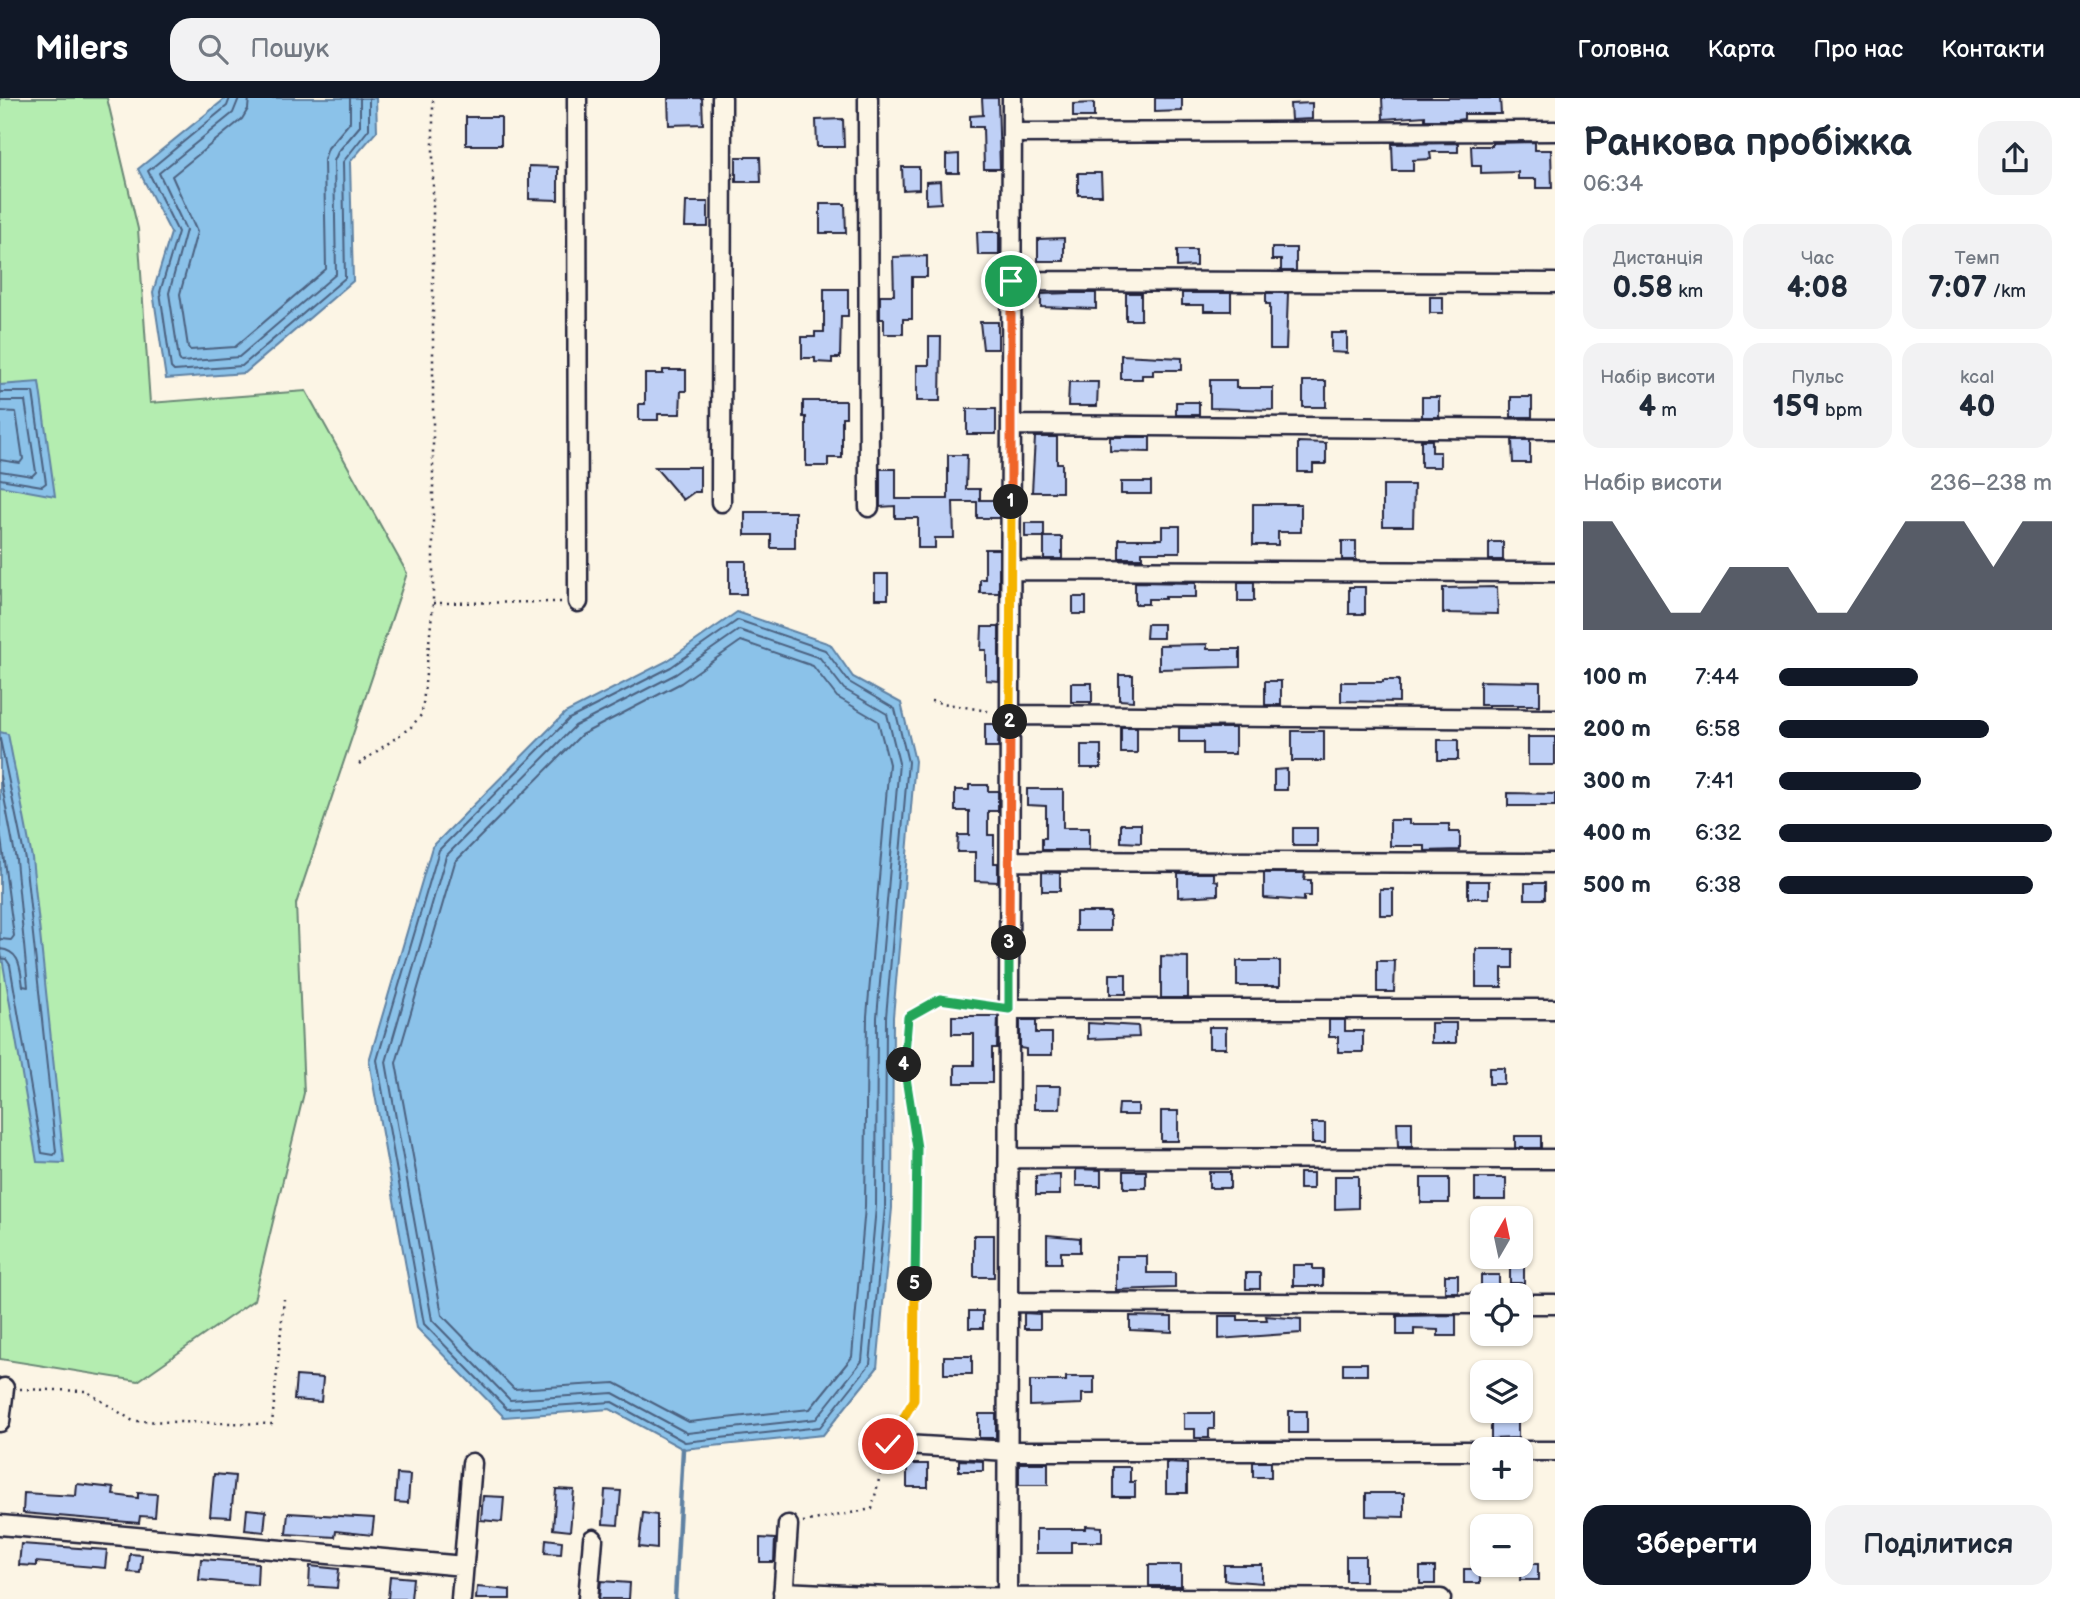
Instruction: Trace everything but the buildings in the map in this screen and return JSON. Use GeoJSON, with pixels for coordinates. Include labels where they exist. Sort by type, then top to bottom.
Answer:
{"type":"FeatureCollection","features":[{"type":"Feature","properties":{"kind":"street"},"geometry":{"type":"LineString","coordinates":[[577,98],[578,602]]}},
{"type":"Feature","properties":{"kind":"street"},"geometry":{"type":"LineString","coordinates":[[721,502],[722,98]]}},
{"type":"Feature","properties":{"kind":"street"},"geometry":{"type":"LineString","coordinates":[[868,98],[869,507]]}},
{"type":"Feature","properties":{"kind":"street"},"geometry":{"type":"LineString","coordinates":[[1007,1598],[1012,98]]}},
{"type":"Feature","properties":{"kind":"street"},"geometry":{"type":"LineString","coordinates":[[1012,133],[1555,131]]}},
{"type":"Feature","properties":{"kind":"street"},"geometry":{"type":"LineString","coordinates":[[1011,281],[1555,283]]}},
{"type":"Feature","properties":{"kind":"street"},"geometry":{"type":"LineString","coordinates":[[1011,425],[1555,429]]}},
{"type":"Feature","properties":{"kind":"street"},"geometry":{"type":"LineString","coordinates":[[1011,570],[1555,572]]}},
{"type":"Feature","properties":{"kind":"street"},"geometry":{"type":"LineString","coordinates":[[1010,715],[1555,719]]}},
{"type":"Feature","properties":{"kind":"street"},"geometry":{"type":"LineString","coordinates":[[1010,861],[1555,863]]}},
{"type":"Feature","properties":{"kind":"street"},"geometry":{"type":"LineString","coordinates":[[1009,1009],[1555,1009]]}},
{"type":"Feature","properties":{"kind":"street"},"geometry":{"type":"LineString","coordinates":[[1009,1158],[1555,1159]]}},
{"type":"Feature","properties":{"kind":"street"},"geometry":{"type":"LineString","coordinates":[[1009,1302],[1470,1304]]}},
{"type":"Feature","properties":{"kind":"street"},"geometry":{"type":"LineString","coordinates":[[1533,1304],[1555,1304]]}},
{"type":"Feature","properties":{"kind":"street"},"geometry":{"type":"LineString","coordinates":[[0,1422],[4,1388]]}},
{"type":"Feature","properties":{"kind":"street"},"geometry":{"type":"LineString","coordinates":[[888,1444],[1008,1451],[1470,1451]]}},
{"type":"Feature","properties":{"kind":"street"},"geometry":{"type":"LineString","coordinates":[[1533,1451],[1555,1451]]}},
{"type":"Feature","properties":{"kind":"street"},"geometry":{"type":"LineString","coordinates":[[461,1599],[472,1462]]}},
{"type":"Feature","properties":{"kind":"street"},"geometry":{"type":"LineString","coordinates":[[0,1525],[464,1566]]}},
{"type":"Feature","properties":{"kind":"street"},"geometry":{"type":"LineString","coordinates":[[788,1525],[783,1595],[888,1598],[1441,1599]]}},
{"type":"Feature","properties":{"kind":"street"},"geometry":{"type":"LineString","coordinates":[[587,1599],[593,1539]]}},
{"type":"Feature","properties":{"kind":"path"},"geometry":{"type":"LineString","coordinates":[[359,764],[411,727],[422,714],[433,603],[433,98]]}},
{"type":"Feature","properties":{"kind":"path"},"geometry":{"type":"LineString","coordinates":[[433,603],[578,602]]}},
{"type":"Feature","properties":{"kind":"path"},"geometry":{"type":"LineString","coordinates":[[931,701],[1010,715]]}},
{"type":"Feature","properties":{"kind":"path"},"geometry":{"type":"LineString","coordinates":[[788,1525],[872,1509],[888,1444],[914,1400],[917,1148],[904,1066],[908,1017],[940,999],[1009,1009]]}},
{"type":"Feature","properties":{"kind":"path"},"geometry":{"type":"LineString","coordinates":[[4,1388],[86,1391],[133,1421],[272,1424],[284,1299]]}},
{"type":"Feature","properties":{"kind":"green space"},"geometry":{"type":"Polygon","coordinates":[[[0,98],[107,98],[138,229],[150,403],[306,391],[407,573],[296,904],[304,1093],[254,1300],[138,1381],[0,1359],[0,98]]]}},
{"type":"Feature","properties":{"kind":"water"},"geometry":{"type":"Polygon","coordinates":[[[226,98],[376,98],[377,131],[350,162],[353,281],[245,373],[166,379],[153,292],[171,233],[138,169],[226,98]]]}},
{"type":"Feature","properties":{"kind":"water"},"geometry":{"type":"Polygon","coordinates":[[[39,382],[55,496],[0,486],[0,385],[39,382]]]}},
{"type":"Feature","properties":{"kind":"water"},"geometry":{"type":"Polygon","coordinates":[[[737,612],[830,644],[853,677],[901,703],[915,761],[893,1017],[892,1208],[877,1368],[823,1435],[683,1449],[610,1409],[504,1417],[417,1328],[369,1061],[432,847],[565,713],[667,661],[737,612]]]}},
{"type":"Feature","properties":{"kind":"water"},"geometry":{"type":"Polygon","coordinates":[[[0,732],[8,734],[32,858],[64,1163],[37,1162],[0,946],[0,732]]]}},
{"type":"Feature","properties":{"kind":"waterway"},"geometry":{"type":"LineString","coordinates":[[675,1599],[683,1449]]}},
{"type":"Feature","properties":{"kind":"route"},"geometry":{"type":"LineString","coordinates":[[888,1444],[914,1400],[917,1148],[904,1066],[908,1017],[940,999],[1009,1009],[1011,281]]}}]}
